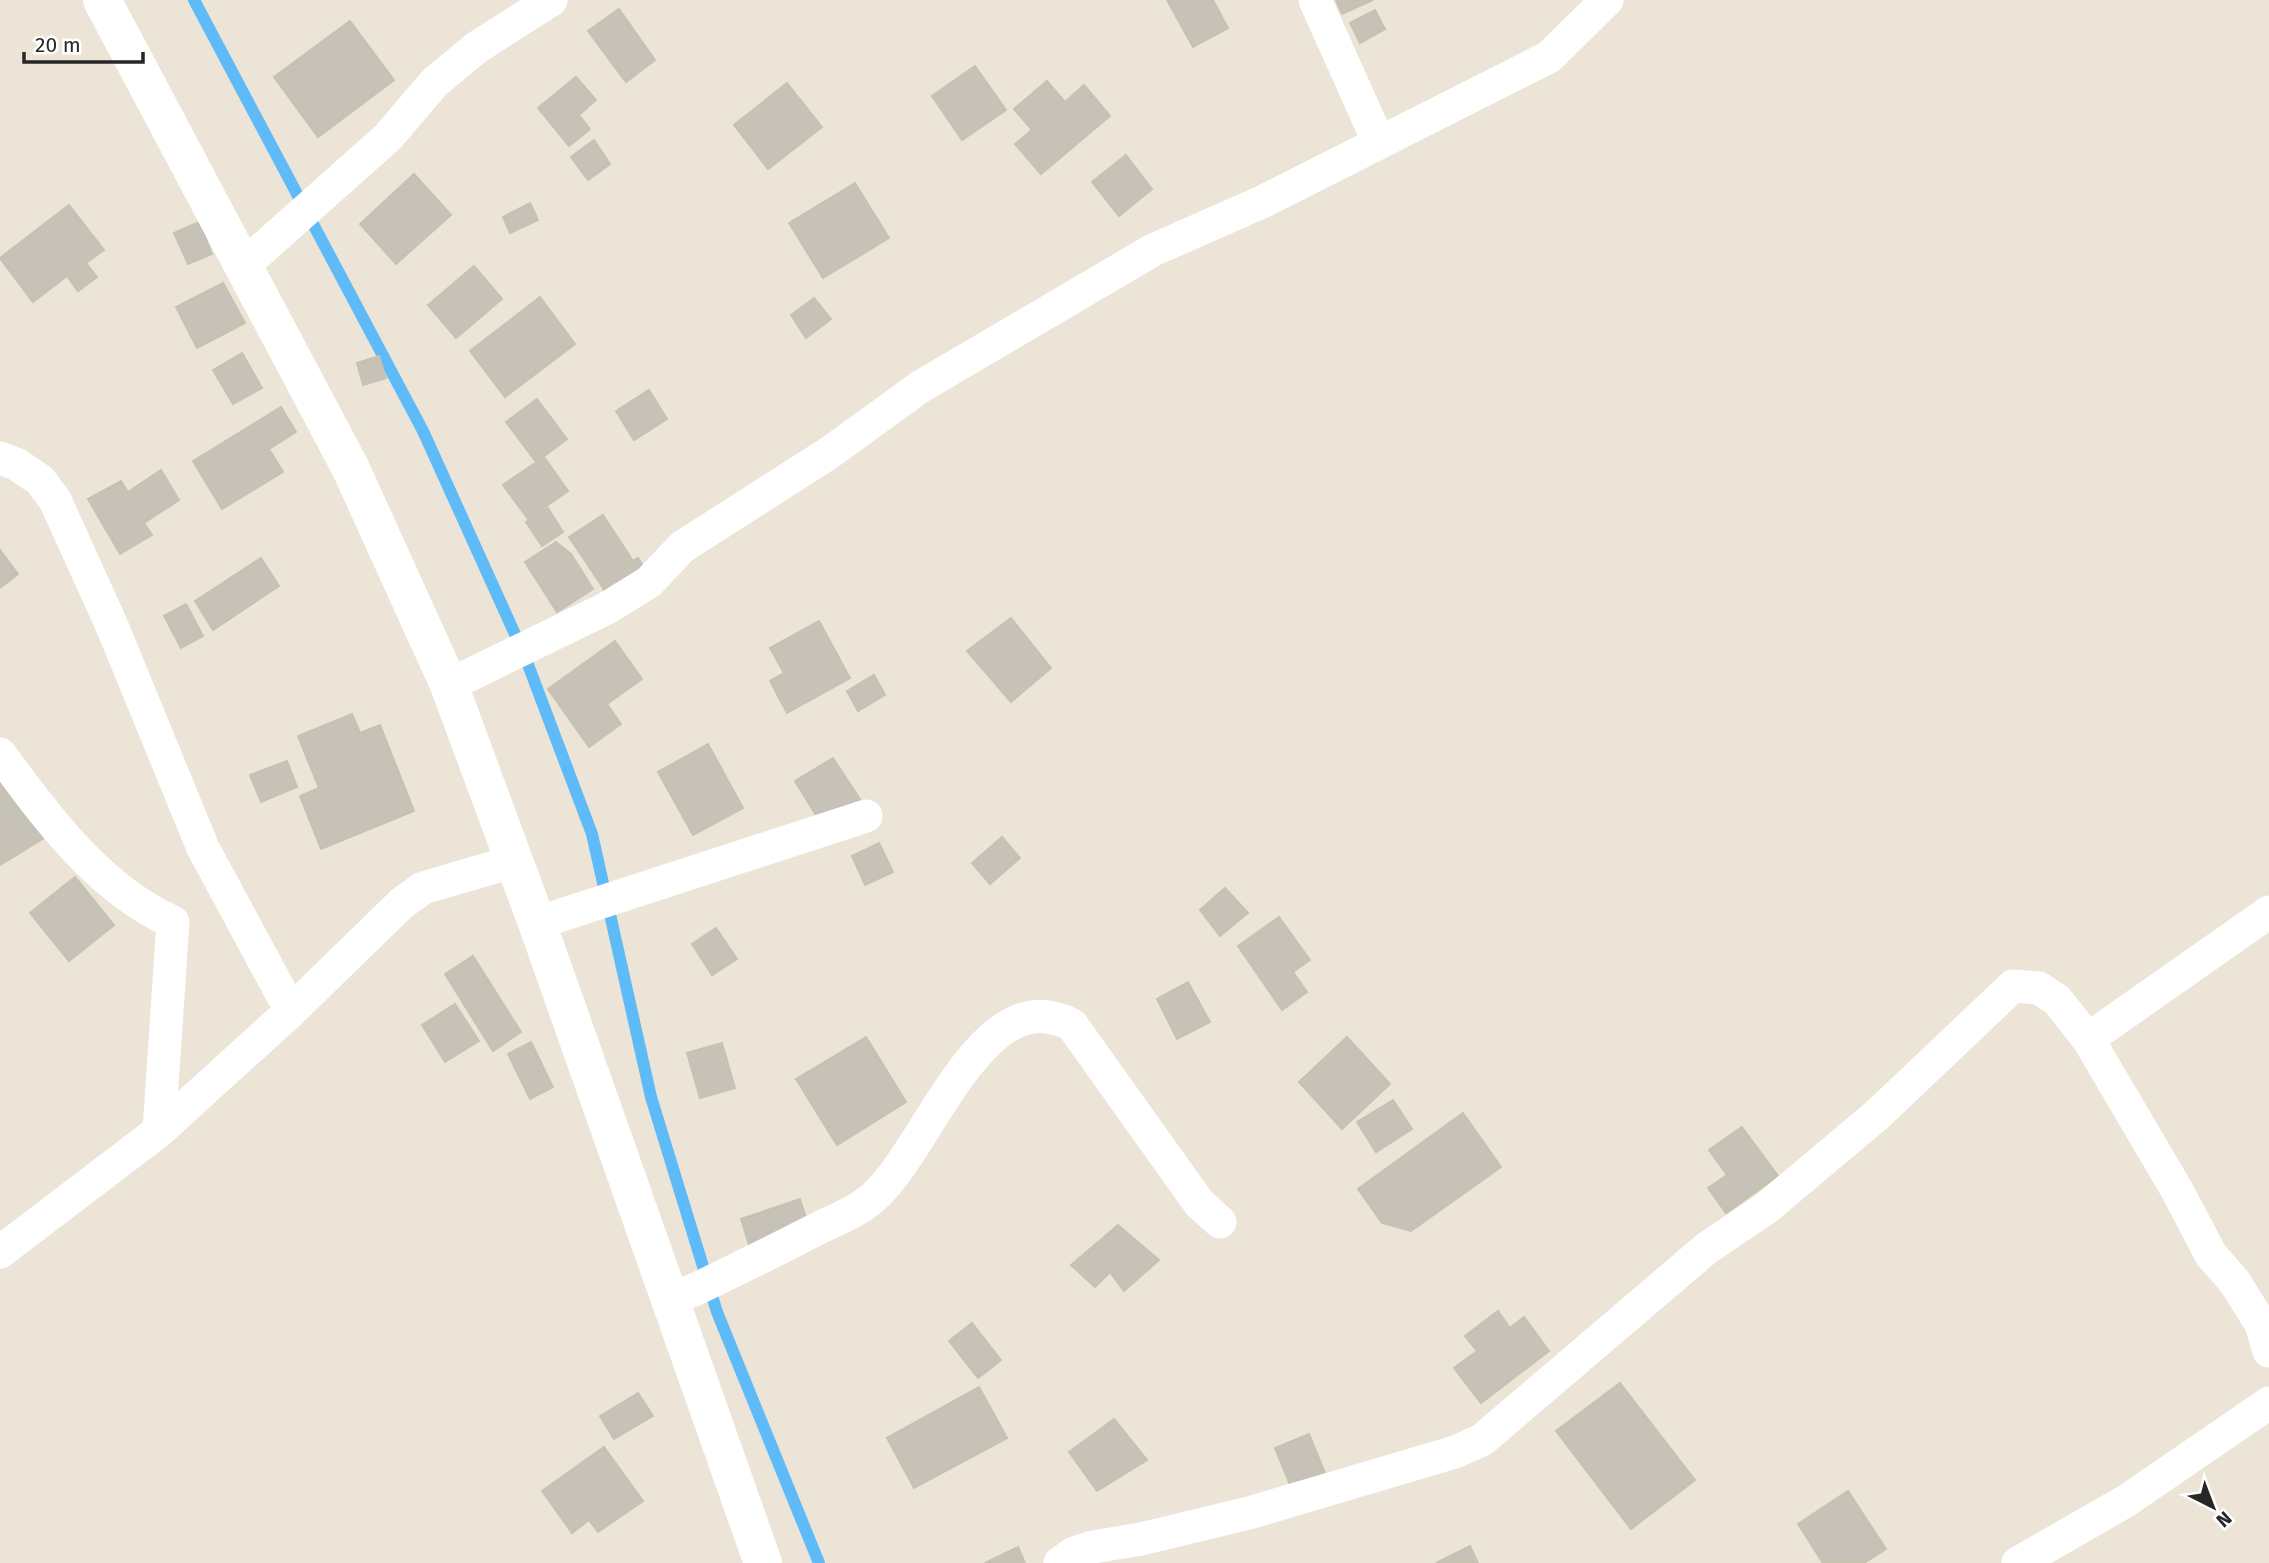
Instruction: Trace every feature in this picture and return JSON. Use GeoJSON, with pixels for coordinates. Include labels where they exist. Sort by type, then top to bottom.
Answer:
{"type":"FeatureCollection","features":[{"type":"Feature","properties":{"kind":"main road"},"geometry":{"type":"LineString","coordinates":[[102,0],[350,467],[449,685],[537,923],[682,1294],[763,1563]]}},
{"type":"Feature","properties":{"kind":"street"},"geometry":{"type":"LineString","coordinates":[[243,266],[388,137],[435,82],[476,48],[551,0]]}},
{"type":"Feature","properties":{"kind":"street"},"geometry":{"type":"LineString","coordinates":[[1315,0],[1379,143]]}},
{"type":"Feature","properties":{"kind":"street"},"geometry":{"type":"LineString","coordinates":[[449,685],[607,608],[649,582],[682,547],[830,453],[920,387],[1153,250],[1262,202],[1549,57],[1607,0]]}},
{"type":"Feature","properties":{"kind":"street"},"geometry":{"type":"LineString","coordinates":[[0,458],[16,464],[40,481],[55,500],[112,626],[203,848],[291,1011]]}},
{"type":"Feature","properties":{"kind":"street"},"geometry":{"type":"LineString","coordinates":[[0,754],[36,803],[93,865],[144,909],[173,922],[159,1131]]}},
{"type":"Feature","properties":{"kind":"street"},"geometry":{"type":"LineString","coordinates":[[537,923],[866,816]]}},
{"type":"Feature","properties":{"kind":"street"},"geometry":{"type":"LineString","coordinates":[[0,1252],[159,1131],[291,1011],[402,902],[423,888],[515,861]]}},
{"type":"Feature","properties":{"kind":"street"},"geometry":{"type":"LineString","coordinates":[[2088,1039],[2269,912]]}},
{"type":"Feature","properties":{"kind":"street"},"geometry":{"type":"LineString","coordinates":[[1060,1563],[1074,1553],[1093,1547],[1141,1539],[1249,1513],[1455,1452],[1482,1440],[1707,1248],[1765,1209],[1877,1115],[2013,986],[2039,988],[2057,1000],[2088,1039],[2178,1192],[2211,1255],[2234,1281],[2261,1324],[2269,1351]]}},
{"type":"Feature","properties":{"kind":"street"},"geometry":{"type":"LineString","coordinates":[[682,1294],[757,1260],[866,1204],[906,1160],[935,1111],[980,1047],[1007,1027],[1034,1017],[1057,1017],[1072,1025],[1199,1203],[1220,1222]]}},
{"type":"Feature","properties":{"kind":"street"},"geometry":{"type":"LineString","coordinates":[[2018,1563],[2126,1501],[2269,1403]]}},
{"type":"Feature","properties":{"kind":"building"},"geometry":{"type":"Polygon","coordinates":[[[1167,0],[1213,0],[1228,28],[1193,47],[1167,0]]]}},
{"type":"Feature","properties":{"kind":"building"},"geometry":{"type":"Polygon","coordinates":[[[1336,0],[1373,0],[1342,14],[1336,0]]]}},
{"type":"Feature","properties":{"kind":"building"},"geometry":{"type":"Polygon","coordinates":[[[619,9],[655,60],[626,82],[588,31],[619,9]]]}},
{"type":"Feature","properties":{"kind":"building"},"geometry":{"type":"Polygon","coordinates":[[[1375,10],[1385,29],[1360,43],[1350,23],[1375,10]]]}},
{"type":"Feature","properties":{"kind":"building"},"geometry":{"type":"Polygon","coordinates":[[[350,21],[394,80],[318,137],[274,77],[350,21]]]}},
{"type":"Feature","properties":{"kind":"building"},"geometry":{"type":"Polygon","coordinates":[[[975,66],[1006,110],[962,140],[932,96],[975,66]]]}},
{"type":"Feature","properties":{"kind":"building"},"geometry":{"type":"Polygon","coordinates":[[[576,77],[596,100],[579,115],[590,129],[569,146],[538,108],[576,77]]]}},
{"type":"Feature","properties":{"kind":"building"},"geometry":{"type":"Polygon","coordinates":[[[1047,81],[1065,102],[1084,85],[1110,116],[1041,174],[1015,144],[1032,130],[1014,109],[1047,81]]]}},
{"type":"Feature","properties":{"kind":"building"},"geometry":{"type":"Polygon","coordinates":[[[787,83],[822,127],[768,169],[734,125],[787,83]]]}},
{"type":"Feature","properties":{"kind":"building"},"geometry":{"type":"Polygon","coordinates":[[[594,140],[610,164],[588,180],[571,157],[594,140]]]}},
{"type":"Feature","properties":{"kind":"building"},"geometry":{"type":"Polygon","coordinates":[[[1126,155],[1152,189],[1119,216],[1092,182],[1126,155]]]}},
{"type":"Feature","properties":{"kind":"building"},"geometry":{"type":"Polygon","coordinates":[[[414,174],[451,215],[396,264],[360,224],[414,174]]]}},
{"type":"Feature","properties":{"kind":"building"},"geometry":{"type":"Polygon","coordinates":[[[855,183],[889,238],[823,278],[789,223],[855,183]]]}},
{"type":"Feature","properties":{"kind":"building"},"geometry":{"type":"Polygon","coordinates":[[[530,203],[538,220],[510,233],[503,217],[530,203]]]}},
{"type":"Feature","properties":{"kind":"building"},"geometry":{"type":"Polygon","coordinates":[[[69,205],[104,250],[86,263],[97,277],[78,291],[67,276],[33,302],[0,258],[69,205]]]}},
{"type":"Feature","properties":{"kind":"building"},"geometry":{"type":"Polygon","coordinates":[[[199,222],[212,254],[188,264],[174,233],[199,222]]]}},
{"type":"Feature","properties":{"kind":"building"},"geometry":{"type":"Polygon","coordinates":[[[474,266],[502,299],[456,338],[428,305],[474,266]]]}},
{"type":"Feature","properties":{"kind":"building"},"geometry":{"type":"Polygon","coordinates":[[[223,283],[245,323],[197,348],[176,307],[223,283]]]}},
{"type":"Feature","properties":{"kind":"building"},"geometry":{"type":"Polygon","coordinates":[[[540,297],[575,344],[505,397],[470,351],[540,297]]]}},
{"type":"Feature","properties":{"kind":"building"},"geometry":{"type":"Polygon","coordinates":[[[814,298],[831,319],[806,338],[791,315],[814,298]]]}},
{"type":"Feature","properties":{"kind":"building"},"geometry":{"type":"Polygon","coordinates":[[[242,353],[262,388],[233,404],[213,370],[242,353]]]}},
{"type":"Feature","properties":{"kind":"building"},"geometry":{"type":"Polygon","coordinates":[[[379,356],[386,378],[363,385],[357,363],[379,356]]]}},
{"type":"Feature","properties":{"kind":"building"},"geometry":{"type":"Polygon","coordinates":[[[649,390],[667,419],[634,440],[616,411],[649,390]]]}},
{"type":"Feature","properties":{"kind":"building"},"geometry":{"type":"Polygon","coordinates":[[[537,399],[567,439],[536,462],[506,422],[537,399]]]}},
{"type":"Feature","properties":{"kind":"building"},"geometry":{"type":"Polygon","coordinates":[[[281,407],[296,432],[269,449],[283,472],[222,509],[193,461],[281,407]]]}},
{"type":"Feature","properties":{"kind":"building"},"geometry":{"type":"Polygon","coordinates":[[[544,457],[568,491],[528,519],[503,485],[544,457]]]}},
{"type":"Feature","properties":{"kind":"building"},"geometry":{"type":"Polygon","coordinates":[[[161,470],[179,500],[144,523],[152,535],[120,554],[88,499],[121,481],[128,492],[161,470]]]}},
{"type":"Feature","properties":{"kind":"building"},"geometry":{"type":"Polygon","coordinates":[[[548,508],[563,532],[542,546],[526,522],[548,508]]]}},
{"type":"Feature","properties":{"kind":"building"},"geometry":{"type":"Polygon","coordinates":[[[603,515],[633,561],[600,583],[569,537],[603,515]]]}},
{"type":"Feature","properties":{"kind":"building"},"geometry":{"type":"Polygon","coordinates":[[[556,542],[571,554],[593,589],[557,612],[525,562],[556,542]]]}},
{"type":"Feature","properties":{"kind":"building"},"geometry":{"type":"Polygon","coordinates":[[[0,550],[18,574],[0,588],[0,550]]]}},
{"type":"Feature","properties":{"kind":"building"},"geometry":{"type":"Polygon","coordinates":[[[261,558],[279,586],[213,630],[195,601],[261,558]]]}},
{"type":"Feature","properties":{"kind":"building"},"geometry":{"type":"Polygon","coordinates":[[[638,558],[651,578],[612,603],[600,583],[638,558]]]}},
{"type":"Feature","properties":{"kind":"building"},"geometry":{"type":"Polygon","coordinates":[[[186,604],[203,636],[181,648],[164,616],[186,604]]]}},
{"type":"Feature","properties":{"kind":"building"},"geometry":{"type":"Polygon","coordinates":[[[1011,618],[1051,668],[1011,702],[967,651],[1011,618]]]}},
{"type":"Feature","properties":{"kind":"building"},"geometry":{"type":"Polygon","coordinates":[[[819,621],[850,678],[787,713],[770,681],[784,673],[770,648],[819,621]]]}},
{"type":"Feature","properties":{"kind":"building"},"geometry":{"type":"Polygon","coordinates":[[[615,641],[642,679],[607,704],[621,724],[589,747],[548,689],[615,641]]]}},
{"type":"Feature","properties":{"kind":"building"},"geometry":{"type":"Polygon","coordinates":[[[874,675],[885,695],[858,711],[847,691],[874,675]]]}},
{"type":"Feature","properties":{"kind":"building"},"geometry":{"type":"Polygon","coordinates":[[[352,714],[360,733],[380,725],[414,811],[321,849],[300,796],[319,788],[298,736],[352,714]]]}},
{"type":"Feature","properties":{"kind":"building"},"geometry":{"type":"Polygon","coordinates":[[[708,744],[743,808],[693,835],[658,772],[708,744]]]}},
{"type":"Feature","properties":{"kind":"building"},"geometry":{"type":"Polygon","coordinates":[[[833,758],[863,804],[824,828],[795,781],[833,758]]]}},
{"type":"Feature","properties":{"kind":"building"},"geometry":{"type":"Polygon","coordinates":[[[287,761],[297,787],[261,802],[250,775],[287,761]]]}},
{"type":"Feature","properties":{"kind":"building"},"geometry":{"type":"Polygon","coordinates":[[[0,780],[44,838],[0,865],[0,780]]]}},
{"type":"Feature","properties":{"kind":"building"},"geometry":{"type":"Polygon","coordinates":[[[1002,837],[1020,858],[990,884],[972,863],[1002,837]]]}},
{"type":"Feature","properties":{"kind":"building"},"geometry":{"type":"Polygon","coordinates":[[[879,843],[893,872],[865,885],[852,856],[879,843]]]}},
{"type":"Feature","properties":{"kind":"building"},"geometry":{"type":"Polygon","coordinates":[[[75,877],[114,925],[69,961],[30,913],[75,877]]]}},
{"type":"Feature","properties":{"kind":"building"},"geometry":{"type":"Polygon","coordinates":[[[1225,888],[1248,913],[1220,936],[1200,910],[1225,888]]]}},
{"type":"Feature","properties":{"kind":"building"},"geometry":{"type":"Polygon","coordinates":[[[1279,917],[1310,960],[1293,972],[1307,992],[1282,1010],[1238,946],[1279,917]]]}},
{"type":"Feature","properties":{"kind":"building"},"geometry":{"type":"Polygon","coordinates":[[[716,928],[737,959],[712,975],[692,944],[716,928]]]}},
{"type":"Feature","properties":{"kind":"building"},"geometry":{"type":"Polygon","coordinates":[[[473,956],[521,1032],[493,1051],[445,974],[473,956]]]}},
{"type":"Feature","properties":{"kind":"building"},"geometry":{"type":"Polygon","coordinates":[[[1188,982],[1210,1022],[1177,1039],[1157,999],[1188,982]]]}},
{"type":"Feature","properties":{"kind":"building"},"geometry":{"type":"Polygon","coordinates":[[[455,1004],[479,1041],[445,1062],[422,1025],[455,1004]]]}},
{"type":"Feature","properties":{"kind":"building"},"geometry":{"type":"Polygon","coordinates":[[[866,1037],[906,1102],[837,1145],[796,1079],[866,1037]]]}},
{"type":"Feature","properties":{"kind":"building"},"geometry":{"type":"Polygon","coordinates":[[[1347,1037],[1390,1084],[1342,1129],[1299,1082],[1347,1037]]]}},
{"type":"Feature","properties":{"kind":"building"},"geometry":{"type":"Polygon","coordinates":[[[531,1042],[553,1087],[530,1099],[508,1054],[531,1042]]]}},
{"type":"Feature","properties":{"kind":"building"},"geometry":{"type":"Polygon","coordinates":[[[722,1043],[735,1088],[700,1098],[687,1053],[722,1043]]]}},
{"type":"Feature","properties":{"kind":"building"},"geometry":{"type":"Polygon","coordinates":[[[1393,1100],[1412,1129],[1376,1152],[1357,1122],[1393,1100]]]}},
{"type":"Feature","properties":{"kind":"building"},"geometry":{"type":"Polygon","coordinates":[[[1463,1113],[1501,1167],[1411,1231],[1382,1223],[1358,1189],[1463,1113]]]}},
{"type":"Feature","properties":{"kind":"building"},"geometry":{"type":"Polygon","coordinates":[[[1742,1127],[1778,1176],[1726,1213],[1708,1188],[1727,1175],[1709,1150],[1742,1127]]]}},
{"type":"Feature","properties":{"kind":"building"},"geometry":{"type":"Polygon","coordinates":[[[800,1199],[810,1231],[751,1251],[741,1219],[800,1199]]]}},
{"type":"Feature","properties":{"kind":"building"},"geometry":{"type":"Polygon","coordinates":[[[1118,1225],[1159,1260],[1124,1291],[1110,1272],[1095,1287],[1071,1265],[1118,1225]]]}},
{"type":"Feature","properties":{"kind":"building"},"geometry":{"type":"Polygon","coordinates":[[[1498,1311],[1510,1328],[1524,1317],[1549,1351],[1481,1403],[1454,1368],[1477,1351],[1465,1336],[1498,1311]]]}},
{"type":"Feature","properties":{"kind":"building"},"geometry":{"type":"Polygon","coordinates":[[[972,1323],[1001,1360],[978,1378],[949,1341],[972,1323]]]}},
{"type":"Feature","properties":{"kind":"building"},"geometry":{"type":"Polygon","coordinates":[[[1620,1383],[1695,1480],[1631,1529],[1556,1431],[1620,1383]]]}},
{"type":"Feature","properties":{"kind":"building"},"geometry":{"type":"Polygon","coordinates":[[[979,1387],[1007,1438],[914,1488],[887,1438],[979,1387]]]}},
{"type":"Feature","properties":{"kind":"building"},"geometry":{"type":"Polygon","coordinates":[[[638,1393],[653,1416],[614,1439],[600,1416],[638,1393]]]}},
{"type":"Feature","properties":{"kind":"building"},"geometry":{"type":"Polygon","coordinates":[[[1114,1419],[1147,1460],[1097,1491],[1069,1452],[1114,1419]]]}},
{"type":"Feature","properties":{"kind":"building"},"geometry":{"type":"Polygon","coordinates":[[[1309,1434],[1327,1478],[1293,1492],[1275,1448],[1309,1434]]]}},
{"type":"Feature","properties":{"kind":"building"},"geometry":{"type":"Polygon","coordinates":[[[604,1447],[643,1501],[598,1532],[589,1520],[572,1533],[542,1491],[604,1447]]]}},
{"type":"Feature","properties":{"kind":"building"},"geometry":{"type":"Polygon","coordinates":[[[1848,1491],[1886,1549],[1864,1563],[1823,1563],[1798,1524],[1848,1491]]]}},
{"type":"Feature","properties":{"kind":"building"},"geometry":{"type":"Polygon","coordinates":[[[1470,1546],[1478,1563],[1436,1563],[1470,1546]]]}},
{"type":"Feature","properties":{"kind":"building"},"geometry":{"type":"Polygon","coordinates":[[[1018,1547],[1025,1563],[985,1563],[1018,1547]]]}},
{"type":"Feature","properties":{"kind":"waterway"},"geometry":{"type":"LineString","coordinates":[[194,0],[423,431],[524,654],[592,834],[651,1097],[717,1312],[819,1563]]}}]}
